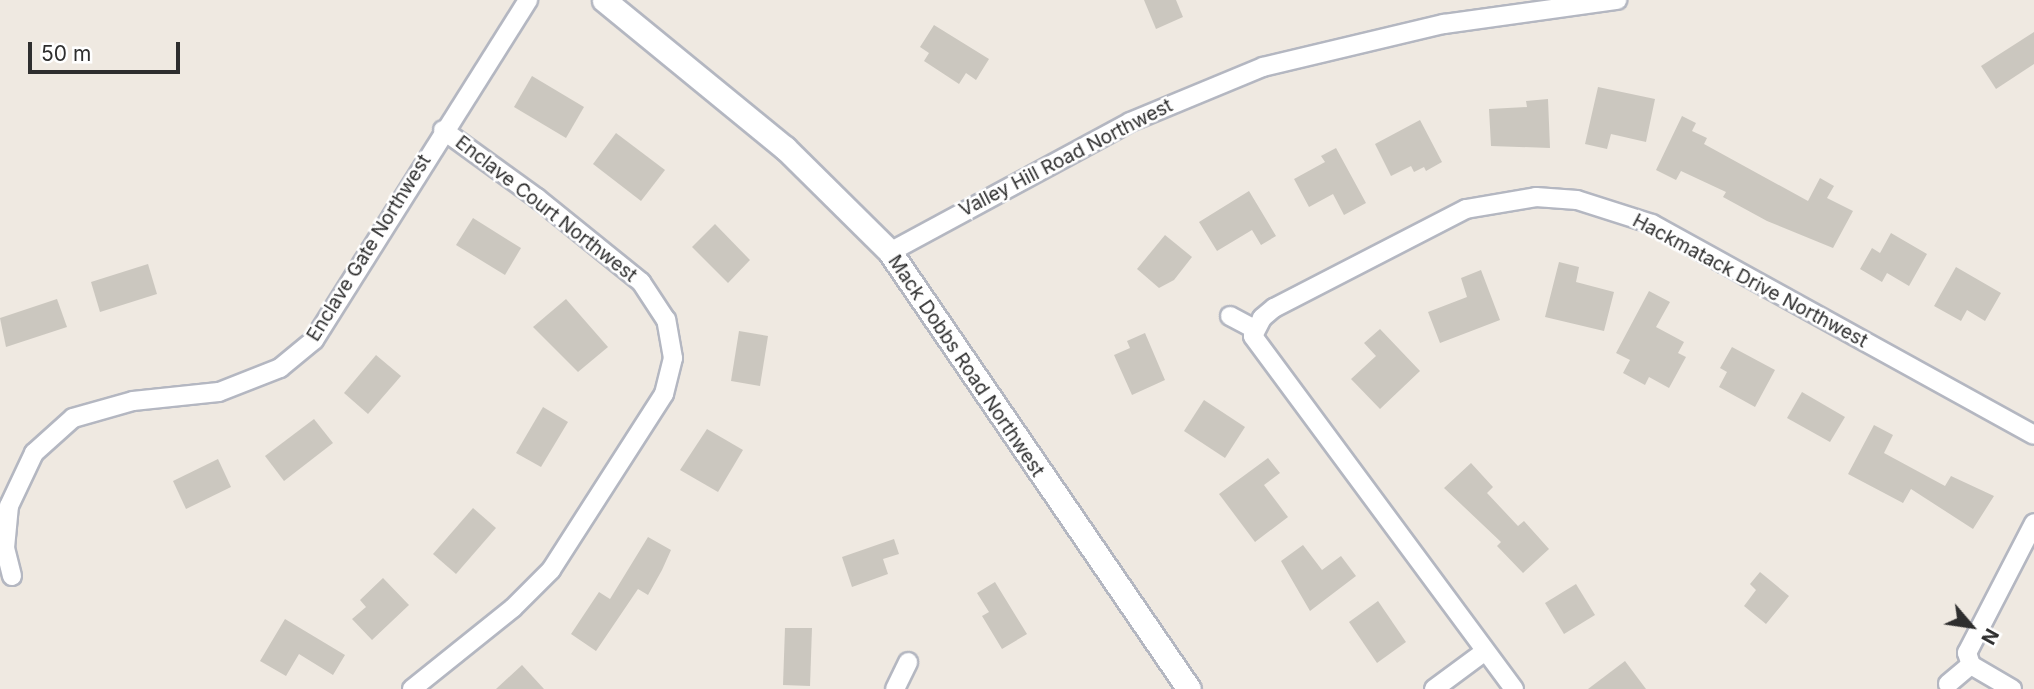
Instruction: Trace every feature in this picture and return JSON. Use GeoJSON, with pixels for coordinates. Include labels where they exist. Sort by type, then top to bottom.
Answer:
{"type":"FeatureCollection","features":[{"type":"Feature","properties":{"kind":"street","name":"Enclave Gate Northwest"},"geometry":{"type":"LineString","coordinates":[[12,576],[5,548],[9,506],[34,453],[73,418],[133,401],[219,392],[288,361],[314,340],[443,130],[528,0]]}},
{"type":"Feature","properties":{"kind":"street","name":"Mack Dobbs Road Northwest"},"geometry":{"type":"LineString","coordinates":[[604,0],[785,149],[890,252],[1189,689]]}},
{"type":"Feature","properties":{"kind":"street","name":"Valley Hill Road Northwest"},"geometry":{"type":"LineString","coordinates":[[890,252],[1130,122],[1263,67],[1444,24],[1617,0]]}},
{"type":"Feature","properties":{"kind":"street","name":"Enclave Court Northwest"},"geometry":{"type":"LineString","coordinates":[[412,689],[513,608],[551,570],[664,394],[673,358],[666,320],[641,282],[537,198],[443,130]]}},
{"type":"Feature","properties":{"kind":"street","name":"Hackmatack Drive Northwest"},"geometry":{"type":"LineString","coordinates":[[1254,329],[1274,308],[1466,209],[1536,197],[1577,200],[1652,225],[2034,435]]}},
{"type":"Feature","properties":{"kind":"street"},"geometry":{"type":"LineString","coordinates":[[1230,316],[1254,329],[1253,336],[1483,652],[1514,689]]}},
{"type":"Feature","properties":{"kind":"street"},"geometry":{"type":"LineString","coordinates":[[2012,689],[1971,665],[1967,653],[1971,638],[2034,523]]}},
{"type":"Feature","properties":{"kind":"street"},"geometry":{"type":"LineString","coordinates":[[1434,689],[1483,652]]}},
{"type":"Feature","properties":{"kind":"street"},"geometry":{"type":"LineString","coordinates":[[895,689],[908,662]]}},
{"type":"Feature","properties":{"kind":"street"},"geometry":{"type":"LineString","coordinates":[[1948,684],[1971,665]]}},
{"type":"Feature","properties":{"kind":"building"},"geometry":{"type":"Polygon","coordinates":[[[1144,0],[1176,0],[1183,17],[1156,29],[1144,0]]]}},
{"type":"Feature","properties":{"kind":"building"},"geometry":{"type":"Polygon","coordinates":[[[934,25],[989,59],[976,80],[966,73],[959,84],[924,61],[929,53],[920,47],[934,25]]]}},
{"type":"Feature","properties":{"kind":"building"},"geometry":{"type":"Polygon","coordinates":[[[2034,32],[2034,64],[1996,89],[1981,66],[2034,32]]]}},
{"type":"Feature","properties":{"kind":"building"},"geometry":{"type":"Polygon","coordinates":[[[532,76],[584,107],[566,138],[514,107],[532,76]]]}},
{"type":"Feature","properties":{"kind":"building"},"geometry":{"type":"Polygon","coordinates":[[[1598,87],[1655,99],[1646,142],[1611,134],[1607,149],[1585,144],[1598,87]]]}},
{"type":"Feature","properties":{"kind":"building"},"geometry":{"type":"Polygon","coordinates":[[[1548,99],[1550,148],[1491,146],[1489,109],[1527,107],[1526,101],[1548,99]]]}},
{"type":"Feature","properties":{"kind":"building"},"geometry":{"type":"Polygon","coordinates":[[[1682,116],[1696,123],[1692,131],[1707,138],[1704,144],[1808,201],[1820,178],[1834,186],[1827,198],[1853,211],[1833,248],[1767,221],[1723,197],[1726,192],[1681,171],[1676,180],[1656,170],[1682,116]]]}},
{"type":"Feature","properties":{"kind":"building"},"geometry":{"type":"Polygon","coordinates":[[[1420,120],[1442,162],[1426,171],[1424,167],[1414,172],[1411,166],[1391,176],[1375,144],[1420,120]]]}},
{"type":"Feature","properties":{"kind":"building"},"geometry":{"type":"Polygon","coordinates":[[[616,133],[665,170],[641,201],[593,164],[616,133]]]}},
{"type":"Feature","properties":{"kind":"building"},"geometry":{"type":"Polygon","coordinates":[[[1336,148],[1366,203],[1344,215],[1333,194],[1309,207],[1294,179],[1325,162],[1321,156],[1336,148]]]}},
{"type":"Feature","properties":{"kind":"building"},"geometry":{"type":"Polygon","coordinates":[[[1249,191],[1276,236],[1261,245],[1252,230],[1217,251],[1199,222],[1249,191]]]}},
{"type":"Feature","properties":{"kind":"building"},"geometry":{"type":"Polygon","coordinates":[[[473,218],[521,248],[505,275],[456,245],[473,218]]]}},
{"type":"Feature","properties":{"kind":"building"},"geometry":{"type":"Polygon","coordinates":[[[715,224],[750,260],[728,283],[692,247],[715,224]]]}},
{"type":"Feature","properties":{"kind":"building"},"geometry":{"type":"Polygon","coordinates":[[[1891,233],[1927,254],[1909,286],[1887,273],[1882,282],[1860,269],[1872,248],[1880,253],[1891,233]]]}},
{"type":"Feature","properties":{"kind":"building"},"geometry":{"type":"Polygon","coordinates":[[[1165,235],[1192,257],[1174,280],[1159,288],[1137,269],[1165,235]]]}},
{"type":"Feature","properties":{"kind":"building"},"geometry":{"type":"Polygon","coordinates":[[[1559,262],[1579,267],[1576,282],[1614,292],[1604,331],[1545,317],[1559,262]]]}},
{"type":"Feature","properties":{"kind":"building"},"geometry":{"type":"Polygon","coordinates":[[[148,264],[157,294],[100,312],[91,282],[148,264]]]}},
{"type":"Feature","properties":{"kind":"building"},"geometry":{"type":"Polygon","coordinates":[[[1956,267],[2001,293],[1985,321],[1967,310],[1961,321],[1934,306],[1956,267]]]}},
{"type":"Feature","properties":{"kind":"building"},"geometry":{"type":"Polygon","coordinates":[[[1481,270],[1500,320],[1440,343],[1428,312],[1467,297],[1461,278],[1481,270]]]}},
{"type":"Feature","properties":{"kind":"building"},"geometry":{"type":"Polygon","coordinates":[[[1649,291],[1670,302],[1656,327],[1684,342],[1678,353],[1686,357],[1669,388],[1649,377],[1645,385],[1623,373],[1630,360],[1616,353],[1649,291]]]}},
{"type":"Feature","properties":{"kind":"building"},"geometry":{"type":"Polygon","coordinates":[[[57,299],[67,327],[6,347],[0,318],[57,299]]]}},
{"type":"Feature","properties":{"kind":"building"},"geometry":{"type":"Polygon","coordinates":[[[566,299],[608,347],[578,372],[533,327],[566,299]]]}},
{"type":"Feature","properties":{"kind":"building"},"geometry":{"type":"Polygon","coordinates":[[[1380,329],[1420,371],[1380,409],[1351,379],[1376,356],[1364,343],[1380,329]]]}},
{"type":"Feature","properties":{"kind":"building"},"geometry":{"type":"Polygon","coordinates":[[[739,331],[768,336],[760,386],[731,381],[739,331]]]}},
{"type":"Feature","properties":{"kind":"building"},"geometry":{"type":"Polygon","coordinates":[[[1145,333],[1165,380],[1132,395],[1114,355],[1130,348],[1127,341],[1145,333]]]}},
{"type":"Feature","properties":{"kind":"building"},"geometry":{"type":"Polygon","coordinates":[[[1732,347],[1775,370],[1755,407],[1719,387],[1727,372],[1720,368],[1732,347]]]}},
{"type":"Feature","properties":{"kind":"building"},"geometry":{"type":"Polygon","coordinates":[[[376,355],[401,376],[368,414],[344,393],[376,355]]]}},
{"type":"Feature","properties":{"kind":"building"},"geometry":{"type":"Polygon","coordinates":[[[1802,392],[1845,417],[1830,442],[1787,418],[1802,392]]]}},
{"type":"Feature","properties":{"kind":"building"},"geometry":{"type":"Polygon","coordinates":[[[1204,400],[1245,427],[1225,458],[1184,431],[1204,400]]]}},
{"type":"Feature","properties":{"kind":"building"},"geometry":{"type":"Polygon","coordinates":[[[543,407],[568,422],[541,467],[516,453],[543,407]]]}},
{"type":"Feature","properties":{"kind":"building"},"geometry":{"type":"Polygon","coordinates":[[[314,419],[333,443],[284,481],[265,456],[314,419]]]}},
{"type":"Feature","properties":{"kind":"building"},"geometry":{"type":"Polygon","coordinates":[[[1874,425],[1893,435],[1884,453],[1945,486],[1951,476],[1994,496],[1973,529],[1911,489],[1903,503],[1848,474],[1874,425]]]}},
{"type":"Feature","properties":{"kind":"building"},"geometry":{"type":"Polygon","coordinates":[[[707,429],[743,450],[718,492],[680,470],[707,429]]]}},
{"type":"Feature","properties":{"kind":"building"},"geometry":{"type":"Polygon","coordinates":[[[1268,458],[1280,473],[1264,485],[1288,517],[1255,542],[1219,494],[1268,458]]]}},
{"type":"Feature","properties":{"kind":"building"},"geometry":{"type":"Polygon","coordinates":[[[218,459],[231,487],[186,509],[173,481],[218,459]]]}},
{"type":"Feature","properties":{"kind":"building"},"geometry":{"type":"Polygon","coordinates":[[[1471,463],[1493,487],[1487,493],[1518,526],[1524,521],[1549,549],[1523,573],[1497,546],[1501,542],[1444,488],[1471,463]]]}},
{"type":"Feature","properties":{"kind":"building"},"geometry":{"type":"Polygon","coordinates":[[[473,508],[496,528],[456,574],[433,554],[473,508]]]}},
{"type":"Feature","properties":{"kind":"building"},"geometry":{"type":"Polygon","coordinates":[[[648,537],[671,550],[662,570],[648,595],[638,589],[596,651],[571,634],[599,592],[610,599],[648,537]]]}},
{"type":"Feature","properties":{"kind":"building"},"geometry":{"type":"Polygon","coordinates":[[[894,539],[899,554],[883,559],[888,574],[852,587],[842,557],[894,539]]]}},
{"type":"Feature","properties":{"kind":"building"},"geometry":{"type":"Polygon","coordinates":[[[1303,545],[1322,570],[1341,556],[1356,576],[1310,611],[1281,561],[1303,545]]]}},
{"type":"Feature","properties":{"kind":"building"},"geometry":{"type":"Polygon","coordinates":[[[1760,572],[1789,596],[1766,624],[1744,606],[1756,590],[1750,584],[1760,572]]]}},
{"type":"Feature","properties":{"kind":"building"},"geometry":{"type":"Polygon","coordinates":[[[383,578],[409,605],[372,640],[352,619],[366,607],[360,600],[383,578]]]}},
{"type":"Feature","properties":{"kind":"building"},"geometry":{"type":"Polygon","coordinates":[[[995,582],[1027,634],[1002,649],[982,616],[989,612],[977,593],[995,582]]]}},
{"type":"Feature","properties":{"kind":"building"},"geometry":{"type":"Polygon","coordinates":[[[1576,584],[1595,615],[1564,634],[1545,603],[1576,584]]]}},
{"type":"Feature","properties":{"kind":"building"},"geometry":{"type":"Polygon","coordinates":[[[1378,601],[1406,642],[1377,663],[1349,622],[1378,601]]]}},
{"type":"Feature","properties":{"kind":"building"},"geometry":{"type":"Polygon","coordinates":[[[285,619],[345,655],[333,675],[299,654],[286,676],[260,661],[285,619]]]}},
{"type":"Feature","properties":{"kind":"building"},"geometry":{"type":"Polygon","coordinates":[[[785,628],[812,628],[810,686],[783,685],[785,628]]]}},
{"type":"Feature","properties":{"kind":"building"},"geometry":{"type":"Polygon","coordinates":[[[1625,661],[1646,689],[1588,689],[1625,661]]]}},
{"type":"Feature","properties":{"kind":"building"},"geometry":{"type":"Polygon","coordinates":[[[522,665],[544,689],[496,689],[522,665]]]}}]}
